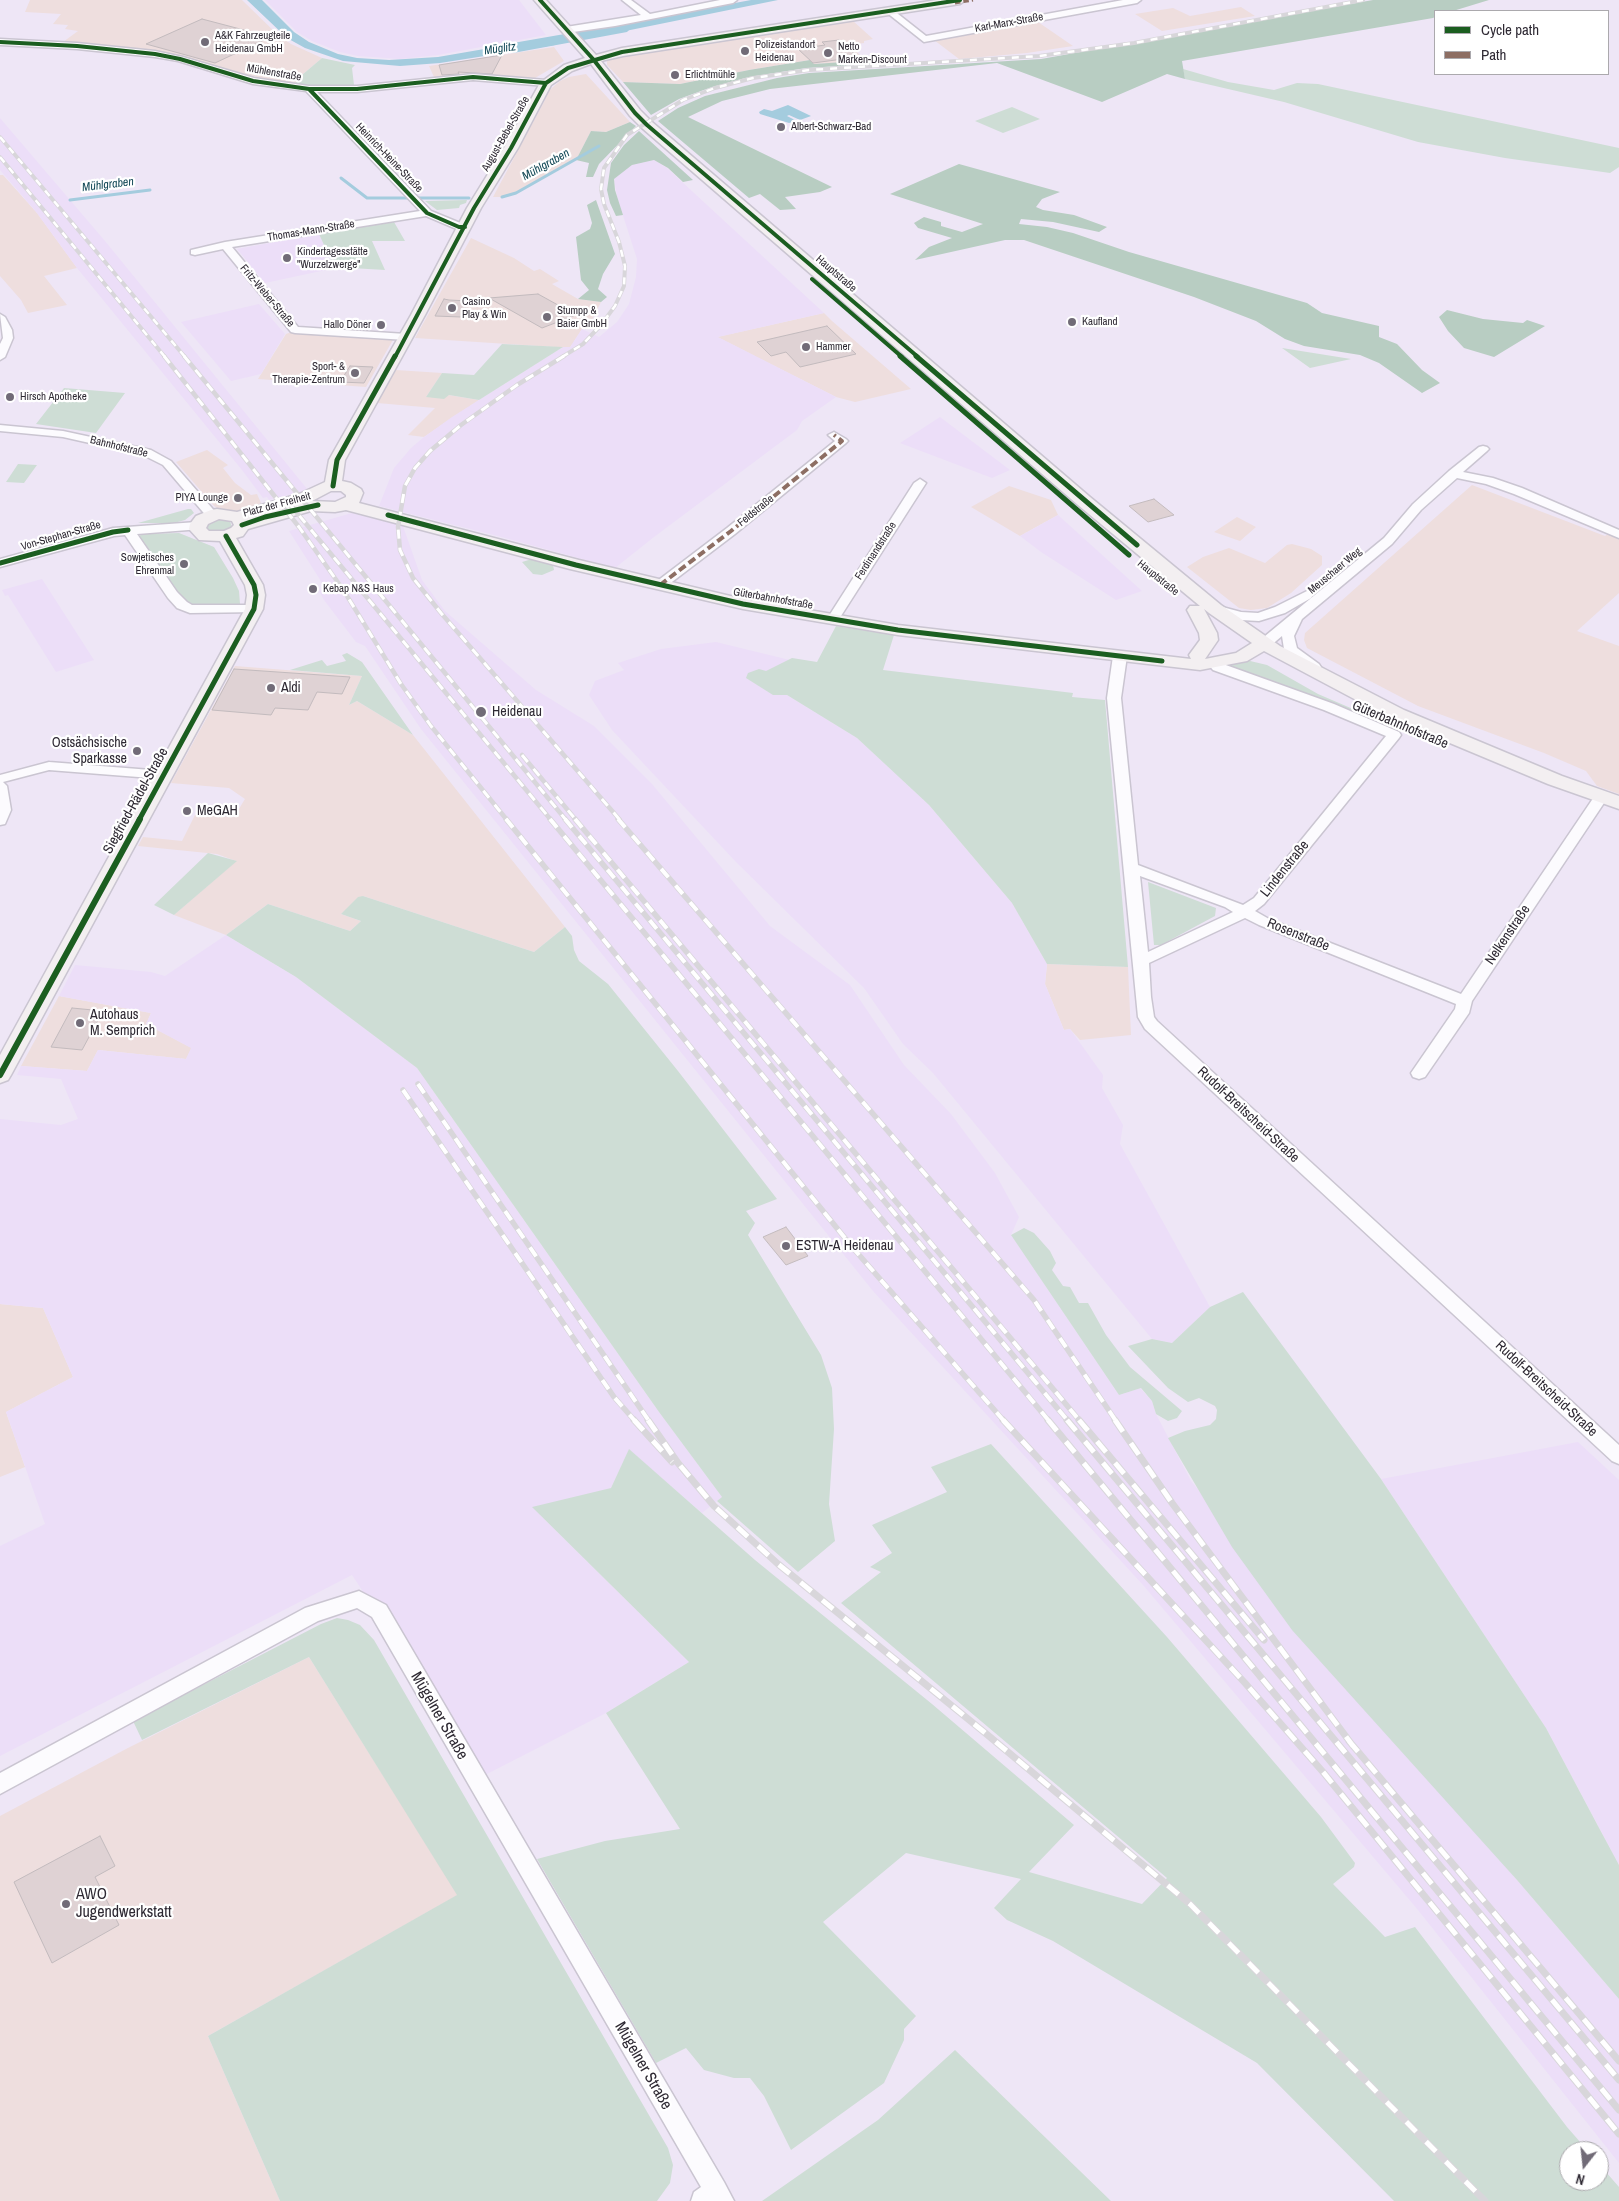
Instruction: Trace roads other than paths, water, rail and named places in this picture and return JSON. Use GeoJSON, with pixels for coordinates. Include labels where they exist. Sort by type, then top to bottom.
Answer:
{"type":"FeatureCollection","features":[{"type":"Feature","properties":{"kind":"main road","name":"Hauptstraße"},"geometry":{"type":"LineString","coordinates":[[528,0],[647,125],[1084,501],[1215,609],[1253,644]]}},
{"type":"Feature","properties":{"kind":"main road","name":"Hauptstraße"},"geometry":{"type":"LineString","coordinates":[[540,0],[564,36],[578,43],[588,61],[627,115],[1063,498],[1196,610],[1253,644]]}},
{"type":"Feature","properties":{"kind":"main road","name":"August-Bebel-Straße"},"geometry":{"type":"LineString","coordinates":[[333,486],[337,460],[406,337],[474,208],[511,148],[546,83],[568,68],[622,52],[960,0]]}},
{"type":"Feature","properties":{"kind":"main road"},"geometry":{"type":"LineString","coordinates":[[333,486],[345,486],[353,490],[355,496],[346,505]]}},
{"type":"Feature","properties":{"kind":"main road","name":"Platz der Freiheit"},"geometry":{"type":"LineString","coordinates":[[212,515],[226,514],[240,521],[274,514],[315,500],[320,489],[333,486]]}},
{"type":"Feature","properties":{"kind":"main road","name":"Platz der Freiheit"},"geometry":{"type":"LineString","coordinates":[[315,500],[329,508],[346,505]]}},
{"type":"Feature","properties":{"kind":"main road","name":"Güterbahnhofstraße"},"geometry":{"type":"LineString","coordinates":[[346,505],[576,565],[743,604],[898,630],[1200,665],[1206,659],[1241,657],[1253,644]]}},
{"type":"Feature","properties":{"kind":"main road"},"geometry":{"type":"LineString","coordinates":[[212,515],[202,520],[197,526],[198,532],[205,536],[226,536]]}},
{"type":"Feature","properties":{"kind":"main road","name":"Platz der Freiheit"},"geometry":{"type":"LineString","coordinates":[[226,536],[237,532],[240,521]]}},
{"type":"Feature","properties":{"kind":"main road","name":"Siegfried-Rädel-Straße"},"geometry":{"type":"LineString","coordinates":[[0,1075],[254,609],[256,595],[254,585],[226,536]]}},
{"type":"Feature","properties":{"kind":"main road"},"geometry":{"type":"LineString","coordinates":[[1196,610],[1208,633],[1209,640],[1206,659]]}},
{"type":"Feature","properties":{"kind":"main road","name":"Güterbahnhofstraße"},"geometry":{"type":"LineString","coordinates":[[1253,644],[1397,714],[1554,780],[1610,800]]}},
{"type":"Feature","properties":{"kind":"main road","name":"Güterbahnhofstraße"},"geometry":{"type":"LineString","coordinates":[[1253,644],[1321,690],[1415,734],[1491,762],[1554,780]]}},
{"type":"Feature","properties":{"kind":"street"},"geometry":{"type":"LineString","coordinates":[[626,0],[648,16]]}},
{"type":"Feature","properties":{"kind":"street"},"geometry":{"type":"LineString","coordinates":[[564,36],[648,16],[733,0]]}},
{"type":"Feature","properties":{"kind":"street","name":"Karl-Marx-Straße"},"geometry":{"type":"LineString","coordinates":[[890,12],[924,39],[1112,3],[1137,0]]}},
{"type":"Feature","properties":{"kind":"street","name":"Mühlenstraße"},"geometry":{"type":"LineString","coordinates":[[0,42],[156,54],[180,59],[253,81],[309,89],[357,89],[473,77],[546,83]]}},
{"type":"Feature","properties":{"kind":"street","name":"Heinrich-Heine-Straße"},"geometry":{"type":"LineString","coordinates":[[309,89],[427,213],[459,227],[464,227]]}},
{"type":"Feature","properties":{"kind":"street","name":"Thomas-Mann-Straße"},"geometry":{"type":"LineString","coordinates":[[195,252],[225,245],[427,213]]}},
{"type":"Feature","properties":{"kind":"street","name":"Fritz-Weber-Straße"},"geometry":{"type":"LineString","coordinates":[[225,245],[296,330],[406,337]]}},
{"type":"Feature","properties":{"kind":"street"},"geometry":{"type":"LineString","coordinates":[[0,317],[7,330],[8,338],[0,357]]}},
{"type":"Feature","properties":{"kind":"street","name":"Bahnhofstraße"},"geometry":{"type":"LineString","coordinates":[[0,428],[63,434],[147,452],[167,463],[212,515]]}},
{"type":"Feature","properties":{"kind":"street","name":"Feldstraße"},"geometry":{"type":"LineString","coordinates":[[660,585],[731,531],[842,441],[834,435]]}},
{"type":"Feature","properties":{"kind":"street","name":"Meuschaer Weg"},"geometry":{"type":"LineString","coordinates":[[1253,644],[1306,595],[1417,507],[1483,448]]}},
{"type":"Feature","properties":{"kind":"street"},"geometry":{"type":"LineString","coordinates":[[1465,463],[1479,468],[1518,491]]}},
{"type":"Feature","properties":{"kind":"street"},"geometry":{"type":"LineString","coordinates":[[1453,474],[1489,481],[1518,491],[1619,534]]}},
{"type":"Feature","properties":{"kind":"street","name":"Ferdinandstraße"},"geometry":{"type":"LineString","coordinates":[[833,619],[920,483]]}},
{"type":"Feature","properties":{"kind":"street","name":"Meuschaer Weg"},"geometry":{"type":"LineString","coordinates":[[1253,644],[1296,618],[1388,541],[1417,507]]}},
{"type":"Feature","properties":{"kind":"street"},"geometry":{"type":"LineString","coordinates":[[128,530],[197,526]]}},
{"type":"Feature","properties":{"kind":"street"},"geometry":{"type":"LineString","coordinates":[[128,530],[172,595],[182,605],[190,609],[254,609]]}},
{"type":"Feature","properties":{"kind":"street","name":"Von-Stephan-Straße"},"geometry":{"type":"LineString","coordinates":[[0,563],[113,532],[128,530]]}},
{"type":"Feature","properties":{"kind":"street"},"geometry":{"type":"LineString","coordinates":[[1215,609],[1241,616],[1260,617],[1280,610],[1306,595]]}},
{"type":"Feature","properties":{"kind":"street"},"geometry":{"type":"LineString","coordinates":[[1296,618],[1288,636],[1291,649],[1299,657],[1349,690]]}},
{"type":"Feature","properties":{"kind":"street","name":"Rudolf-Breitscheid-Straße"},"geometry":{"type":"LineString","coordinates":[[1120,656],[1114,698],[1132,868],[1143,997],[1146,1017],[1151,1025],[1616,1448]]}},
{"type":"Feature","properties":{"kind":"street","name":"Güterbahnhofstraße"},"geometry":{"type":"LineString","coordinates":[[1206,659],[1218,667],[1329,707],[1394,735]]}},
{"type":"Feature","properties":{"kind":"street","name":"Lindenstraße"},"geometry":{"type":"LineString","coordinates":[[1141,961],[1246,911],[1259,901],[1394,735]]}},
{"type":"Feature","properties":{"kind":"street"},"geometry":{"type":"LineString","coordinates":[[0,779],[49,766],[164,775]]}},
{"type":"Feature","properties":{"kind":"street"},"geometry":{"type":"LineString","coordinates":[[0,786],[4,810],[0,821]]}},
{"type":"Feature","properties":{"kind":"street","name":"Nelkenstraße"},"geometry":{"type":"LineString","coordinates":[[1419,1074],[1463,1009],[1464,1001],[1610,800]]}},
{"type":"Feature","properties":{"kind":"street","name":"Rosenstraße"},"geometry":{"type":"LineString","coordinates":[[1132,868],[1246,911],[1264,922],[1464,1001]]}},
{"type":"Feature","properties":{"kind":"street","name":"Mügelner Straße"},"geometry":{"type":"LineString","coordinates":[[0,1784],[312,1614],[359,1599],[379,1612],[714,2197]]}},
{"type":"Feature","properties":{"kind":"water"},"geometry":{"type":"Polygon","coordinates":[[[247,0],[262,0],[294,32],[309,42],[338,54],[357,58],[389,60],[438,57],[548,38],[555,45],[440,63],[400,66],[343,61],[305,48],[287,38],[247,0]]]}},
{"type":"Feature","properties":{"kind":"water"},"geometry":{"type":"Polygon","coordinates":[[[751,0],[778,0],[586,39],[579,32],[751,0]]]}},
{"type":"Feature","properties":{"kind":"water"},"geometry":{"type":"Polygon","coordinates":[[[788,105],[811,116],[800,120],[789,115],[787,116],[797,121],[789,123],[760,114],[759,112],[764,109],[772,111],[788,105]]]}},
{"type":"Feature","properties":{"kind":"waterway","name":"Müglitz"},"geometry":{"type":"LineString","coordinates":[[513,48],[622,29]]}},
{"type":"Feature","properties":{"kind":"waterway","name":"Mühlgraben"},"geometry":{"type":"LineString","coordinates":[[502,197],[516,193],[599,146]]}},
{"type":"Feature","properties":{"kind":"waterway","name":"Mühlgraben"},"geometry":{"type":"LineString","coordinates":[[341,178],[367,198],[469,198]]}},
{"type":"Feature","properties":{"kind":"waterway","name":"Mühlgraben"},"geometry":{"type":"LineString","coordinates":[[70,200],[150,190]]}},
{"type":"Feature","properties":{"kind":"railway"},"geometry":{"type":"LineString","coordinates":[[562,357],[583,344],[601,325],[615,306],[624,286],[625,266],[619,242],[604,204],[601,189],[604,168],[627,135],[683,100],[715,88],[753,78],[809,70],[1039,56],[1134,43],[1363,0]]}},
{"type":"Feature","properties":{"kind":"railway"},"geometry":{"type":"LineString","coordinates":[[0,137],[185,357]]}},
{"type":"Feature","properties":{"kind":"railway"},"geometry":{"type":"LineString","coordinates":[[0,157],[165,357]]}},
{"type":"Feature","properties":{"kind":"railway"},"geometry":{"type":"LineString","coordinates":[[164,356],[299,527],[344,591],[401,684],[431,726],[507,820]]}},
{"type":"Feature","properties":{"kind":"railway"},"geometry":{"type":"LineString","coordinates":[[184,356],[566,820]]}},
{"type":"Feature","properties":{"kind":"railway"},"geometry":{"type":"LineString","coordinates":[[564,356],[517,385],[461,425],[430,451],[415,468],[405,486],[398,527],[400,550],[413,578],[441,613],[620,820]]}},
{"type":"Feature","properties":{"kind":"railway"},"geometry":{"type":"LineString","coordinates":[[288,502],[551,820]]}},
{"type":"Feature","properties":{"kind":"railway"},"geometry":{"type":"LineString","coordinates":[[522,755],[576,820]]}},
{"type":"Feature","properties":{"kind":"railway"},"geometry":{"type":"LineString","coordinates":[[506,819],[853,1248],[1004,1421]]}},
{"type":"Feature","properties":{"kind":"railway"},"geometry":{"type":"LineString","coordinates":[[550,819],[1049,1421]]}},
{"type":"Feature","properties":{"kind":"railway"},"geometry":{"type":"LineString","coordinates":[[565,819],[1068,1421]]}},
{"type":"Feature","properties":{"kind":"railway"},"geometry":{"type":"LineString","coordinates":[[575,819],[1080,1421]]}},
{"type":"Feature","properties":{"kind":"railway"},"geometry":{"type":"LineString","coordinates":[[618,819],[1034,1300],[1116,1421]]}},
{"type":"Feature","properties":{"kind":"railway"},"geometry":{"type":"LineString","coordinates":[[418,1084],[649,1421]]}},
{"type":"Feature","properties":{"kind":"railway"},"geometry":{"type":"LineString","coordinates":[[403,1090],[614,1397],[635,1421]]}},
{"type":"Feature","properties":{"kind":"railway"},"geometry":{"type":"LineString","coordinates":[[634,1420],[672,1462]]}},
{"type":"Feature","properties":{"kind":"railway"},"geometry":{"type":"LineString","coordinates":[[648,1420],[678,1463],[714,1506],[778,1564],[984,1732],[1190,1904],[1485,2201]]}},
{"type":"Feature","properties":{"kind":"railway"},"geometry":{"type":"LineString","coordinates":[[1003,1420],[1245,1683],[1323,1772],[1619,2134]]}},
{"type":"Feature","properties":{"kind":"railway"},"geometry":{"type":"LineString","coordinates":[[1048,1420],[1619,2110]]}},
{"type":"Feature","properties":{"kind":"railway"},"geometry":{"type":"LineString","coordinates":[[1067,1420],[1619,2080]]}},
{"type":"Feature","properties":{"kind":"railway"},"geometry":{"type":"LineString","coordinates":[[1079,1420],[1264,1640]]}},
{"type":"Feature","properties":{"kind":"railway"},"geometry":{"type":"LineString","coordinates":[[1115,1420],[1172,1503],[1351,1744]]}},
{"type":"Feature","properties":{"kind":"railway"},"geometry":{"type":"LineString","coordinates":[[1351,1744],[1619,2061]]}},
{"type":"Feature","properties":{"kind":"place","name":"A&K Fahrzeugteile Heidenau GmbH"},"geometry":{"type":"Point","coordinates":[205,42]}},
{"type":"Feature","properties":{"kind":"place","name":"Polizeistandort Heidenau"},"geometry":{"type":"Point","coordinates":[745,51]}},
{"type":"Feature","properties":{"kind":"place","name":"Netto Marken-Discount"},"geometry":{"type":"Point","coordinates":[828,53]}},
{"type":"Feature","properties":{"kind":"place","name":"Erlichtmühle"},"geometry":{"type":"Point","coordinates":[675,75]}},
{"type":"Feature","properties":{"kind":"place","name":"Albert-Schwarz-Bad"},"geometry":{"type":"Point","coordinates":[781,127]}},
{"type":"Feature","properties":{"kind":"place","name":"Kindertagesstätte \"Wurzelzwerge\""},"geometry":{"type":"Point","coordinates":[287,258]}},
{"type":"Feature","properties":{"kind":"place","name":"Casino Play & Win"},"geometry":{"type":"Point","coordinates":[452,308]}},
{"type":"Feature","properties":{"kind":"place","name":"Stumpp & Baier GmbH"},"geometry":{"type":"Point","coordinates":[547,317]}},
{"type":"Feature","properties":{"kind":"place","name":"Kaufland"},"geometry":{"type":"Point","coordinates":[1072,322]}},
{"type":"Feature","properties":{"kind":"place","name":"Hallo Döner"},"geometry":{"type":"Point","coordinates":[381,325]}},
{"type":"Feature","properties":{"kind":"place","name":"Hammer"},"geometry":{"type":"Point","coordinates":[806,347]}},
{"type":"Feature","properties":{"kind":"place","name":"Sport- & Therapie-Zentrum"},"geometry":{"type":"Point","coordinates":[355,373]}},
{"type":"Feature","properties":{"kind":"place","name":"Hirsch Apotheke"},"geometry":{"type":"Point","coordinates":[10,397]}},
{"type":"Feature","properties":{"kind":"place","name":"PIYA Lounge"},"geometry":{"type":"Point","coordinates":[238,498]}},
{"type":"Feature","properties":{"kind":"place","name":"Sowjetisches Ehrenmal"},"geometry":{"type":"Point","coordinates":[184,564]}},
{"type":"Feature","properties":{"kind":"place","name":"Kebap N&S Haus"},"geometry":{"type":"Point","coordinates":[313,589]}},
{"type":"Feature","properties":{"kind":"place","name":"Aldi"},"geometry":{"type":"Point","coordinates":[271,688]}},
{"type":"Feature","properties":{"kind":"place","name":"Heidenau"},"geometry":{"type":"Point","coordinates":[481,712]}},
{"type":"Feature","properties":{"kind":"place","name":"Ostsächsische Sparkasse"},"geometry":{"type":"Point","coordinates":[137,751]}},
{"type":"Feature","properties":{"kind":"place","name":"MeGAH"},"geometry":{"type":"Point","coordinates":[187,811]}},
{"type":"Feature","properties":{"kind":"place","name":"Autohaus M. Semprich"},"geometry":{"type":"Point","coordinates":[80,1023]}},
{"type":"Feature","properties":{"kind":"place","name":"ESTW-A Heidenau"},"geometry":{"type":"Point","coordinates":[786,1246]}},
{"type":"Feature","properties":{"kind":"place","name":"AWO Jugendwerkstatt"},"geometry":{"type":"Point","coordinates":[66,1904]}}]}
